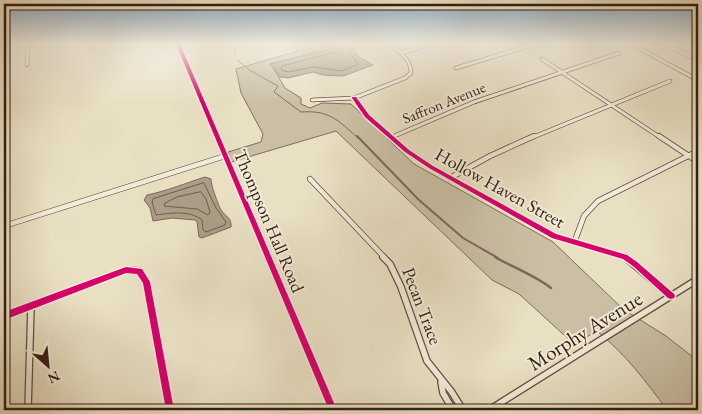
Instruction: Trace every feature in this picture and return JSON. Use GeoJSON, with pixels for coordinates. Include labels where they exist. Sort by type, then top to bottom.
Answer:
{"type":"FeatureCollection","features":[{"type":"Feature","properties":{"kind":"street","name":"Thompson Hall Road"},"geometry":{"type":"LineString","coordinates":[[186,63],[333,410]]}},
{"type":"Feature","properties":{"kind":"street"},"geometry":{"type":"LineString","coordinates":[[410,63],[412,72]]}},
{"type":"Feature","properties":{"kind":"street"},"geometry":{"type":"LineString","coordinates":[[456,68],[471,63]]}},
{"type":"Feature","properties":{"kind":"street"},"geometry":{"type":"LineString","coordinates":[[549,63],[698,162]]}},
{"type":"Feature","properties":{"kind":"street","name":"Saffron Avenue"},"geometry":{"type":"LineString","coordinates":[[392,137],[447,112],[588,63]]}},
{"type":"Feature","properties":{"kind":"street"},"geometry":{"type":"LineString","coordinates":[[667,63],[698,80]]}},
{"type":"Feature","properties":{"kind":"street"},"geometry":{"type":"LineString","coordinates":[[412,72],[418,73]]}},
{"type":"Feature","properties":{"kind":"street"},"geometry":{"type":"LineString","coordinates":[[312,100],[354,98],[398,82],[412,72]]}},
{"type":"Feature","properties":{"kind":"street"},"geometry":{"type":"LineString","coordinates":[[450,178],[505,149],[614,106],[632,96],[670,81]]}},
{"type":"Feature","properties":{"kind":"street","name":"Hollow Haven Street"},"geometry":{"type":"LineString","coordinates":[[354,98],[362,111],[417,158],[554,236],[625,257],[636,264],[671,296]]}},
{"type":"Feature","properties":{"kind":"street"},"geometry":{"type":"LineString","coordinates":[[574,242],[584,215],[592,204],[698,152]]}},
{"type":"Feature","properties":{"kind":"street"},"geometry":{"type":"LineString","coordinates":[[4,226],[225,156]]}},
{"type":"Feature","properties":{"kind":"street","name":"Pecan Trace"},"geometry":{"type":"LineString","coordinates":[[310,178],[390,264],[400,280],[418,339],[428,364],[441,382],[450,389],[463,410]]}},
{"type":"Feature","properties":{"kind":"street"},"geometry":{"type":"LineString","coordinates":[[4,316],[126,270],[135,270],[142,274],[146,282],[170,410]]}},
{"type":"Feature","properties":{"kind":"street","name":"Morphy Avenue"},"geometry":{"type":"LineString","coordinates":[[489,410],[698,279]]}},
{"type":"Feature","properties":{"kind":"street"},"geometry":{"type":"LineString","coordinates":[[28,410],[31,306]]}},
{"type":"Feature","properties":{"kind":"street","name":"Pecan Trace"},"geometry":{"type":"LineString","coordinates":[[441,382],[443,393],[453,410]]}},
{"type":"Feature","properties":{"kind":"shaded area"},"geometry":{"type":"Polygon","coordinates":[[[256,63],[274,63],[271,64],[285,88],[301,98],[301,104],[310,108],[322,103],[351,104],[414,164],[553,242],[623,309],[666,336],[698,361],[698,410],[667,410],[635,368],[597,331],[574,344],[519,294],[492,280],[336,131],[231,162],[228,152],[261,142],[263,134],[241,93],[236,69],[256,63]]]}},
{"type":"Feature","properties":{"kind":"water"},"geometry":{"type":"Polygon","coordinates":[[[370,63],[373,65],[343,76],[323,75],[313,72],[288,78],[280,77],[270,64],[370,63]]]}},
{"type":"Feature","properties":{"kind":"water"},"geometry":{"type":"Polygon","coordinates":[[[205,177],[211,179],[218,204],[230,220],[231,227],[202,238],[199,237],[195,220],[172,218],[153,221],[150,208],[144,200],[147,195],[205,177]]]}},
{"type":"Feature","properties":{"kind":"waterway"},"geometry":{"type":"LineString","coordinates":[[241,63],[278,86],[274,92],[301,112],[326,115],[345,126],[358,138]]}},
{"type":"Feature","properties":{"kind":"waterway"},"geometry":{"type":"LineString","coordinates":[[357,136],[419,200],[463,238],[498,258]]}},
{"type":"Feature","properties":{"kind":"waterway"},"geometry":{"type":"LineString","coordinates":[[495,257],[531,275],[551,288]]}},
{"type":"Feature","properties":{"kind":"cycle path"},"geometry":{"type":"LineString","coordinates":[[186,63],[333,410]]}},
{"type":"Feature","properties":{"kind":"cycle path"},"geometry":{"type":"LineString","coordinates":[[354,98],[367,116],[407,151],[431,167],[554,236],[625,257],[671,296]]}},
{"type":"Feature","properties":{"kind":"cycle path"},"geometry":{"type":"LineString","coordinates":[[4,316],[126,270],[139,271],[146,282],[170,410]]}}]}
